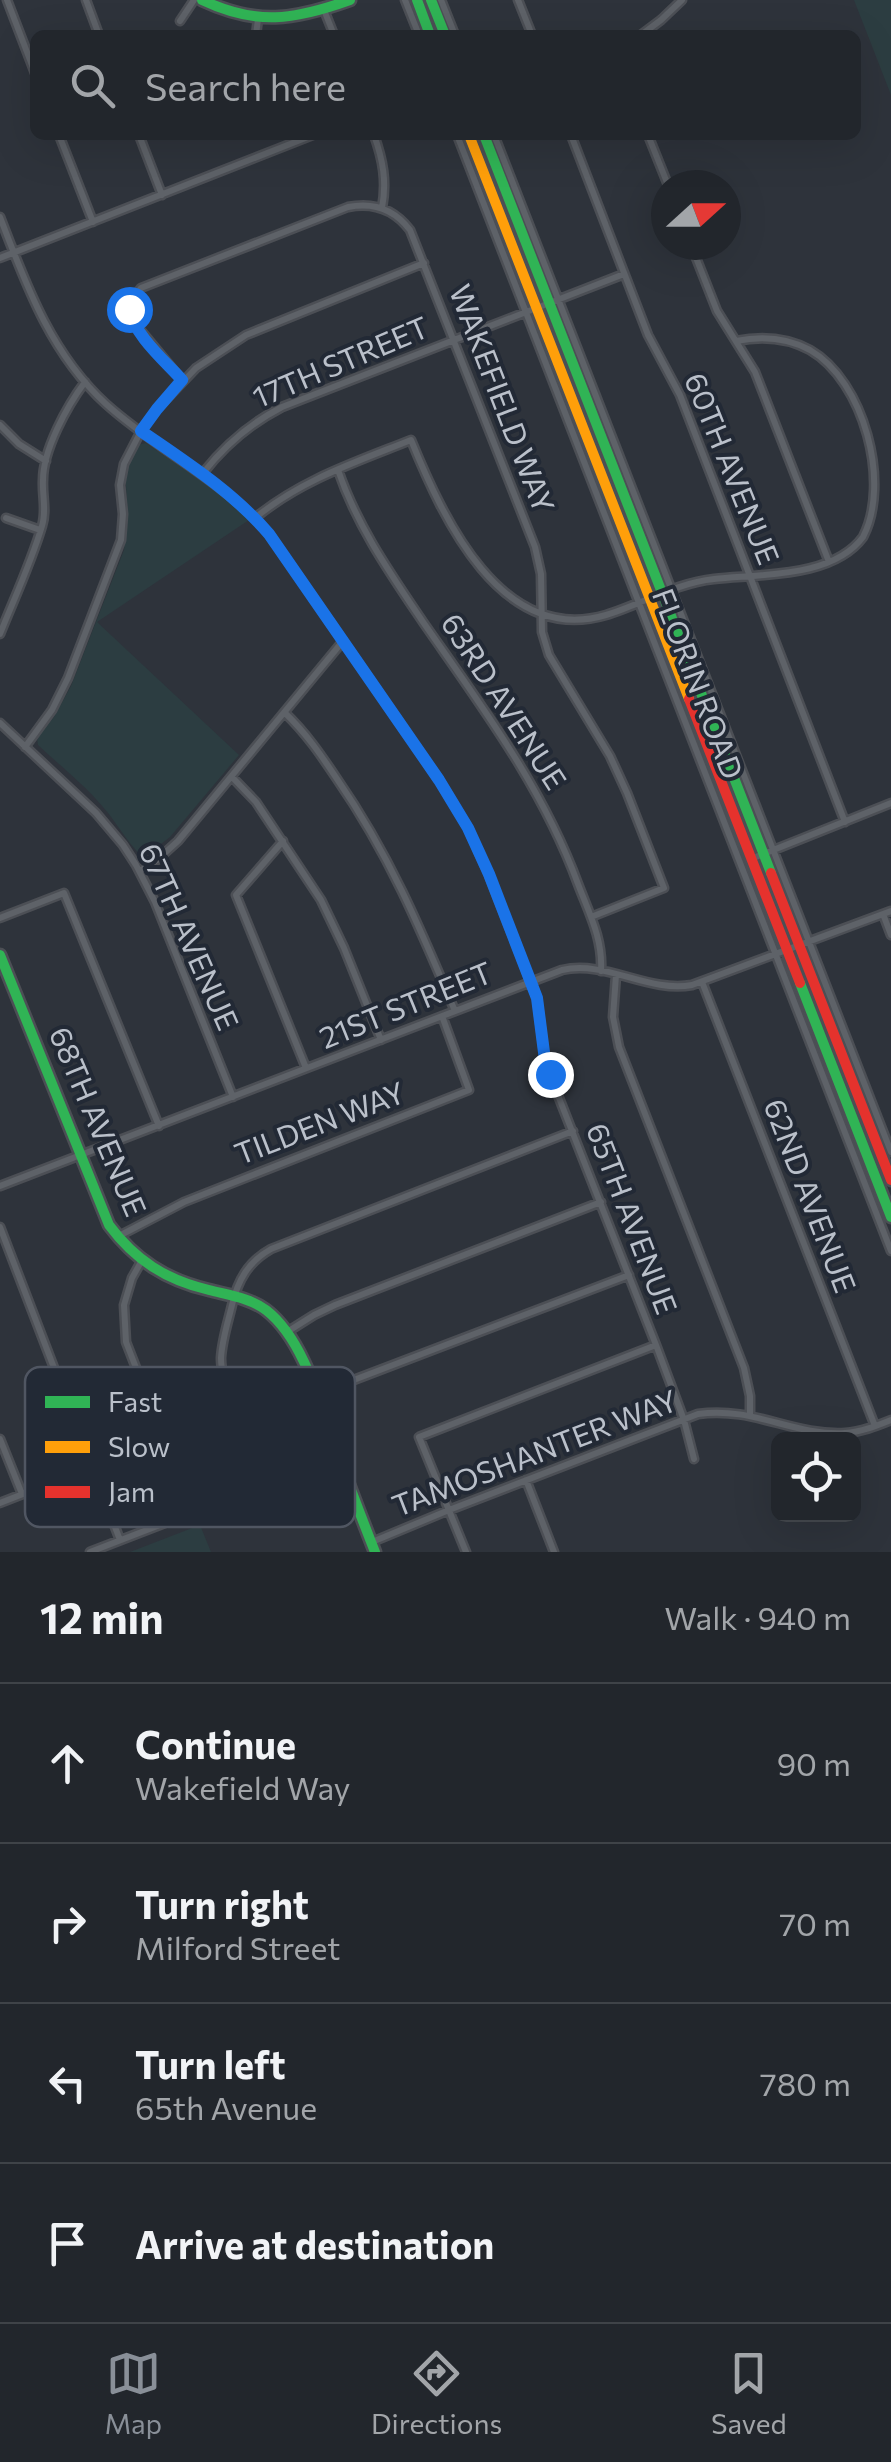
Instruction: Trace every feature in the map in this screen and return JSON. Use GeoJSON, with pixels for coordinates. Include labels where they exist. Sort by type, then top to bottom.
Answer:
{"type":"FeatureCollection","features":[{"type":"Feature","properties":{"kind":"main road"},"geometry":{"type":"LineString","coordinates":[[202,0],[233,14],[258,19],[295,18],[350,0]]}},
{"type":"Feature","properties":{"kind":"main road"},"geometry":{"type":"LineString","coordinates":[[417,0],[428,30]]}},
{"type":"Feature","properties":{"kind":"main road"},"geometry":{"type":"LineString","coordinates":[[431,0],[443,30]]}},
{"type":"Feature","properties":{"kind":"main road","name":"FLORIN ROAD"},"geometry":{"type":"LineString","coordinates":[[471,140],[531,310],[644,600],[751,859],[782,953],[891,1217]]}},
{"type":"Feature","properties":{"kind":"main road","name":"FLORIN ROAD"},"geometry":{"type":"LineString","coordinates":[[486,140],[554,301],[805,944],[891,1180]]}},
{"type":"Feature","properties":{"kind":"main road","name":"68TH AVENUE"},"geometry":{"type":"LineString","coordinates":[[0,955],[102,1212],[118,1237],[141,1262],[172,1280],[234,1296],[265,1310],[288,1332],[303,1367]]}},
{"type":"Feature","properties":{"kind":"main road","name":"68TH AVENUE"},"geometry":{"type":"LineString","coordinates":[[355,1500],[373,1547]]}},
{"type":"Feature","properties":{"kind":"street"},"geometry":{"type":"LineString","coordinates":[[7,0],[30,60]]}},
{"type":"Feature","properties":{"kind":"street"},"geometry":{"type":"LineString","coordinates":[[86,0],[98,30]]}},
{"type":"Feature","properties":{"kind":"street"},"geometry":{"type":"LineString","coordinates":[[180,21],[194,0]]}},
{"type":"Feature","properties":{"kind":"street"},"geometry":{"type":"LineString","coordinates":[[405,0],[417,30]]}},
{"type":"Feature","properties":{"kind":"street"},"geometry":{"type":"LineString","coordinates":[[442,0],[453,30]]}},
{"type":"Feature","properties":{"kind":"street"},"geometry":{"type":"LineString","coordinates":[[518,0],[530,30]]}},
{"type":"Feature","properties":{"kind":"street"},"geometry":{"type":"LineString","coordinates":[[648,30],[682,0]]}},
{"type":"Feature","properties":{"kind":"street"},"geometry":{"type":"LineString","coordinates":[[324,10],[332,30]]}},
{"type":"Feature","properties":{"kind":"street"},"geometry":{"type":"LineString","coordinates":[[257,30],[258,19]]}},
{"type":"Feature","properties":{"kind":"street"},"geometry":{"type":"LineString","coordinates":[[61,140],[93,222]]}},
{"type":"Feature","properties":{"kind":"street"},"geometry":{"type":"LineString","coordinates":[[141,140],[162,195]]}},
{"type":"Feature","properties":{"kind":"street"},"geometry":{"type":"LineString","coordinates":[[0,258],[300,140]]}},
{"type":"Feature","properties":{"kind":"street"},"geometry":{"type":"LineString","coordinates":[[182,380],[132,320],[130,303],[136,292],[348,208],[382,208],[383,164],[376,140]]}},
{"type":"Feature","properties":{"kind":"street","name":"FLORIN ROAD"},"geometry":{"type":"LineString","coordinates":[[459,140],[531,310]]}},
{"type":"Feature","properties":{"kind":"street","name":"FLORIN ROAD"},"geometry":{"type":"LineString","coordinates":[[496,140],[554,301]]}},
{"type":"Feature","properties":{"kind":"street","name":"60TH AVENUE"},"geometry":{"type":"LineString","coordinates":[[573,140],[648,335],[680,396],[845,822]]}},
{"type":"Feature","properties":{"kind":"street"},"geometry":{"type":"LineString","coordinates":[[650,140],[662,170]]}},
{"type":"Feature","properties":{"kind":"street","name":"WAKEFIELD WAY"},"geometry":{"type":"LineString","coordinates":[[382,208],[410,230],[535,547],[542,574],[542,632],[548,655],[610,756],[664,888],[591,917]]}},
{"type":"Feature","properties":{"kind":"street","name":"65TH AVENUE"},"geometry":{"type":"LineString","coordinates":[[0,217],[42,318],[85,382],[108,406],[203,474],[269,534],[468,828],[531,980],[540,1011],[545,1060],[656,1344],[694,1460]]}},
{"type":"Feature","properties":{"kind":"street"},"geometry":{"type":"LineString","coordinates":[[698,260],[718,311],[760,383],[830,562]]}},
{"type":"Feature","properties":{"kind":"street"},"geometry":{"type":"LineString","coordinates":[[25,747],[52,710],[68,678],[117,551],[123,527],[121,474],[129,452],[157,409],[182,380],[246,334],[424,263]]}},
{"type":"Feature","properties":{"kind":"street","name":"17TH STREET"},"geometry":{"type":"LineString","coordinates":[[203,474],[224,448],[282,408],[624,274]]}},
{"type":"Feature","properties":{"kind":"street"},"geometry":{"type":"LineString","coordinates":[[255,518],[288,494],[411,440],[440,508],[464,546],[510,596],[542,615],[570,620],[593,618],[712,578],[804,569],[830,562],[846,554],[860,540],[876,508],[877,462],[865,418],[842,379],[810,350],[775,339],[736,342]]}},
{"type":"Feature","properties":{"kind":"street"},"geometry":{"type":"LineString","coordinates":[[0,634],[45,514],[42,480],[46,460],[66,410],[85,382]]}},
{"type":"Feature","properties":{"kind":"street"},"geometry":{"type":"LineString","coordinates":[[0,424],[19,444],[46,460]]}},
{"type":"Feature","properties":{"kind":"street","name":"63RD AVENUE"},"geometry":{"type":"LineString","coordinates":[[338,470],[352,509],[374,549],[537,792],[562,840],[591,917],[601,947],[601,971]]}},
{"type":"Feature","properties":{"kind":"street"},"geometry":{"type":"LineString","coordinates":[[6,518],[40,530]]}},
{"type":"Feature","properties":{"kind":"street","name":"FLORIN ROAD"},"geometry":{"type":"LineString","coordinates":[[644,600],[782,953],[891,1250]]}},
{"type":"Feature","properties":{"kind":"street"},"geometry":{"type":"LineString","coordinates":[[140,872],[178,841],[343,641]]}},
{"type":"Feature","properties":{"kind":"street"},"geometry":{"type":"LineString","coordinates":[[286,712],[310,739],[387,858],[455,1012]]}},
{"type":"Feature","properties":{"kind":"street","name":"67TH AVENUE"},"geometry":{"type":"LineString","coordinates":[[0,723],[96,813],[140,872],[233,1097]]}},
{"type":"Feature","properties":{"kind":"street"},"geometry":{"type":"LineString","coordinates":[[232,777],[256,802],[315,890],[382,1040]]}},
{"type":"Feature","properties":{"kind":"street"},"geometry":{"type":"LineString","coordinates":[[751,859],[891,804]]}},
{"type":"Feature","properties":{"kind":"street"},"geometry":{"type":"LineString","coordinates":[[283,841],[236,894],[306,1069]]}},
{"type":"Feature","properties":{"kind":"street"},"geometry":{"type":"LineString","coordinates":[[0,918],[64,893],[159,1126]]}},
{"type":"Feature","properties":{"kind":"street"},"geometry":{"type":"LineString","coordinates":[[887,912],[891,934]]}},
{"type":"Feature","properties":{"kind":"street","name":"21ST STREET"},"geometry":{"type":"LineString","coordinates":[[0,1186],[531,980],[574,968],[681,987],[887,912]]}},
{"type":"Feature","properties":{"kind":"street","name":"FLORIN ROAD"},"geometry":{"type":"LineString","coordinates":[[805,944],[891,1152]]}},
{"type":"Feature","properties":{"kind":"street"},"geometry":{"type":"LineString","coordinates":[[616,974],[613,1017],[619,1047],[744,1368],[750,1414]]}},
{"type":"Feature","properties":{"kind":"street","name":"62ND AVENUE"},"geometry":{"type":"LineString","coordinates":[[702,982],[875,1426]]}},
{"type":"Feature","properties":{"kind":"street","name":"TILDEN WAY"},"geometry":{"type":"LineString","coordinates":[[118,1237],[184,1202],[470,1090],[442,1016]]}},
{"type":"Feature","properties":{"kind":"street"},"geometry":{"type":"LineString","coordinates":[[222,1367],[223,1343],[234,1296],[252,1262],[271,1249],[573,1131]]}},
{"type":"Feature","properties":{"kind":"street"},"geometry":{"type":"LineString","coordinates":[[288,1332],[335,1305],[601,1202]]}},
{"type":"Feature","properties":{"kind":"street"},"geometry":{"type":"LineString","coordinates":[[0,1227],[54,1367]]}},
{"type":"Feature","properties":{"kind":"street"},"geometry":{"type":"LineString","coordinates":[[136,1367],[126,1342],[124,1304],[141,1262]]}},
{"type":"Feature","properties":{"kind":"street"},"geometry":{"type":"LineString","coordinates":[[355,1379],[629,1274]]}},
{"type":"Feature","properties":{"kind":"street"},"geometry":{"type":"LineString","coordinates":[[466,1552],[420,1437],[656,1344]]}},
{"type":"Feature","properties":{"kind":"street","name":"TAMOSHANTER WAY"},"geometry":{"type":"LineString","coordinates":[[373,1547],[449,1510],[698,1414],[750,1414],[821,1432],[848,1433],[891,1420]]}},
{"type":"Feature","properties":{"kind":"street"},"geometry":{"type":"LineString","coordinates":[[0,1438],[22,1494]]}},
{"type":"Feature","properties":{"kind":"street"},"geometry":{"type":"LineString","coordinates":[[526,1480],[554,1552]]}},
{"type":"Feature","properties":{"kind":"street"},"geometry":{"type":"LineString","coordinates":[[0,1503],[25,1493]]}},
{"type":"Feature","properties":{"kind":"street"},"geometry":{"type":"LineString","coordinates":[[115,1527],[120,1540]]}},
{"type":"Feature","properties":{"kind":"street"},"geometry":{"type":"LineString","coordinates":[[90,1552],[153,1527]]}},
{"type":"Feature","properties":{"kind":"shaded area"},"geometry":{"type":"Polygon","coordinates":[[[854,0],[891,0],[891,95],[854,0]]]}},
{"type":"Feature","properties":{"kind":"shaded area"},"geometry":{"type":"Polygon","coordinates":[[[146,443],[218,492],[249,520],[97,622],[239,755],[170,837],[144,857],[96,799],[38,745],[37,738],[71,686],[124,550],[128,516],[125,471],[137,445],[146,443]]]}},
{"type":"Feature","properties":{"kind":"shaded area"},"geometry":{"type":"Polygon","coordinates":[[[201,1527],[211,1552],[130,1552],[201,1527]]]}},
{"type":"Feature","properties":{"kind":"traffic: fast"},"geometry":{"type":"LineString","coordinates":[[202,0],[258,17],[293,16],[350,0]]}},
{"type":"Feature","properties":{"kind":"traffic: fast"},"geometry":{"type":"LineString","coordinates":[[417,0],[428,30]]}},
{"type":"Feature","properties":{"kind":"traffic: fast"},"geometry":{"type":"LineString","coordinates":[[431,0],[443,30]]}},
{"type":"Feature","properties":{"kind":"traffic: fast"},"geometry":{"type":"LineString","coordinates":[[486,140],[771,873]]}},
{"type":"Feature","properties":{"kind":"traffic: fast"},"geometry":{"type":"LineString","coordinates":[[0,955],[109,1225],[130,1249],[165,1274],[193,1286],[239,1297],[266,1310],[280,1323],[306,1367]]}},
{"type":"Feature","properties":{"kind":"traffic: fast"},"geometry":{"type":"LineString","coordinates":[[800,983],[891,1217]]}},
{"type":"Feature","properties":{"kind":"traffic: fast"},"geometry":{"type":"LineString","coordinates":[[355,1499],[375,1552]]}},
{"type":"Feature","properties":{"kind":"traffic: slow"},"geometry":{"type":"LineString","coordinates":[[471,140],[689,699]]}},
{"type":"Feature","properties":{"kind":"traffic: jam"},"geometry":{"type":"LineString","coordinates":[[689,699],[800,983]]}},
{"type":"Feature","properties":{"kind":"traffic: jam"},"geometry":{"type":"LineString","coordinates":[[771,873],[891,1180]]}},
{"type":"Feature","properties":{"kind":"route"},"geometry":{"type":"LineString","coordinates":[[129,309],[132,320],[182,380],[141,431],[203,474],[269,534],[439,780],[479,851],[531,980],[550,1074]]}}]}
